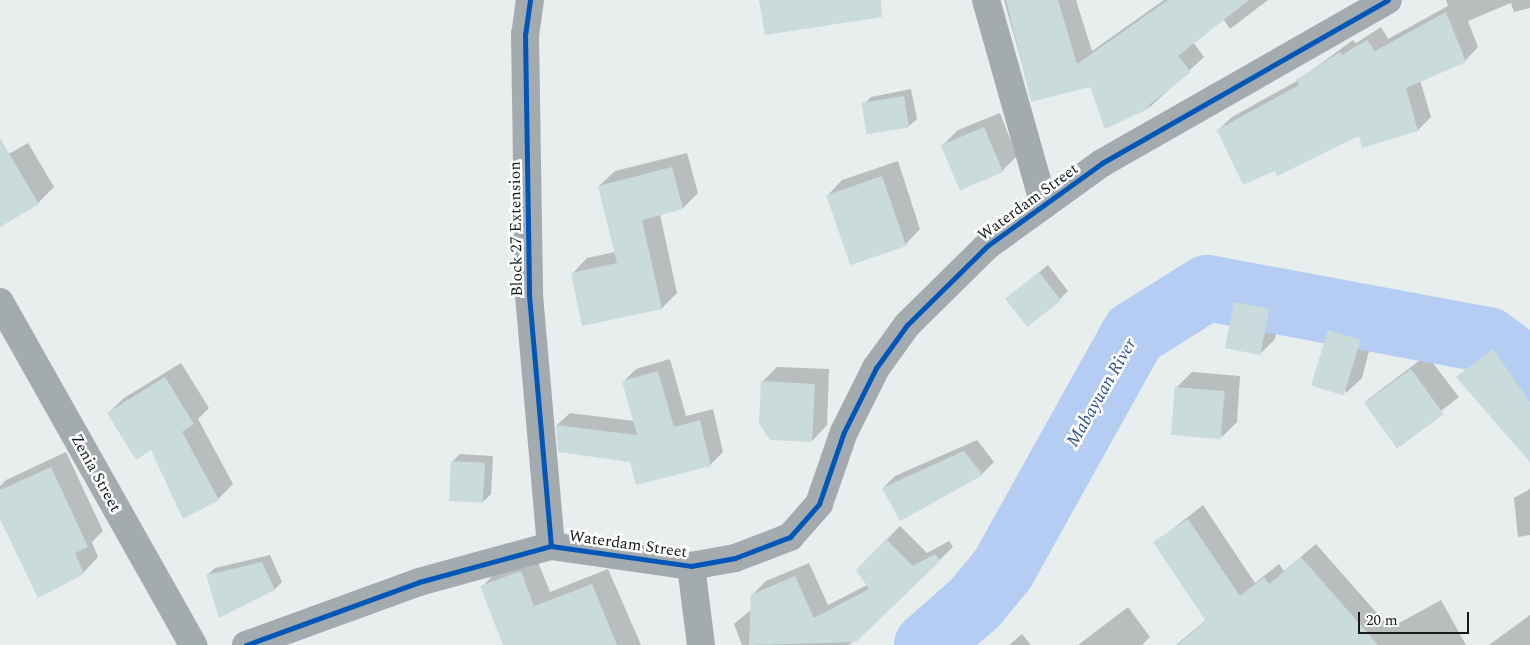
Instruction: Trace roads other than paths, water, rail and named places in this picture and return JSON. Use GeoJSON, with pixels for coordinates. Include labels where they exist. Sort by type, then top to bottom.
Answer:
{"type":"FeatureCollection","features":[{"type":"Feature","properties":{"kind":"street","name":"Block 27 Extension"},"geometry":{"type":"LineString","coordinates":[[530,0],[526,34],[529,295],[551,546]]}},
{"type":"Feature","properties":{"kind":"street"},"geometry":{"type":"LineString","coordinates":[[986,0],[1044,205]]}},
{"type":"Feature","properties":{"kind":"street","name":"Waterdam Street"},"geometry":{"type":"LineString","coordinates":[[246,645],[419,582],[551,546],[691,566],[734,558],[790,538],[803,526],[819,504],[844,432],[876,368],[907,325],[987,246],[1102,163],[1388,0]]}},
{"type":"Feature","properties":{"kind":"street","name":"Zenia Street"},"geometry":{"type":"LineString","coordinates":[[0,302],[193,645]]}},
{"type":"Feature","properties":{"kind":"street"},"geometry":{"type":"LineString","coordinates":[[691,566],[701,645]]}},
{"type":"Feature","properties":{"kind":"waterway","name":"Mabayuan River"},"geometry":{"type":"LineString","coordinates":[[927,645],[975,603],[1003,569],[1134,334],[1207,288],[1488,340],[1530,371]]}}]}
